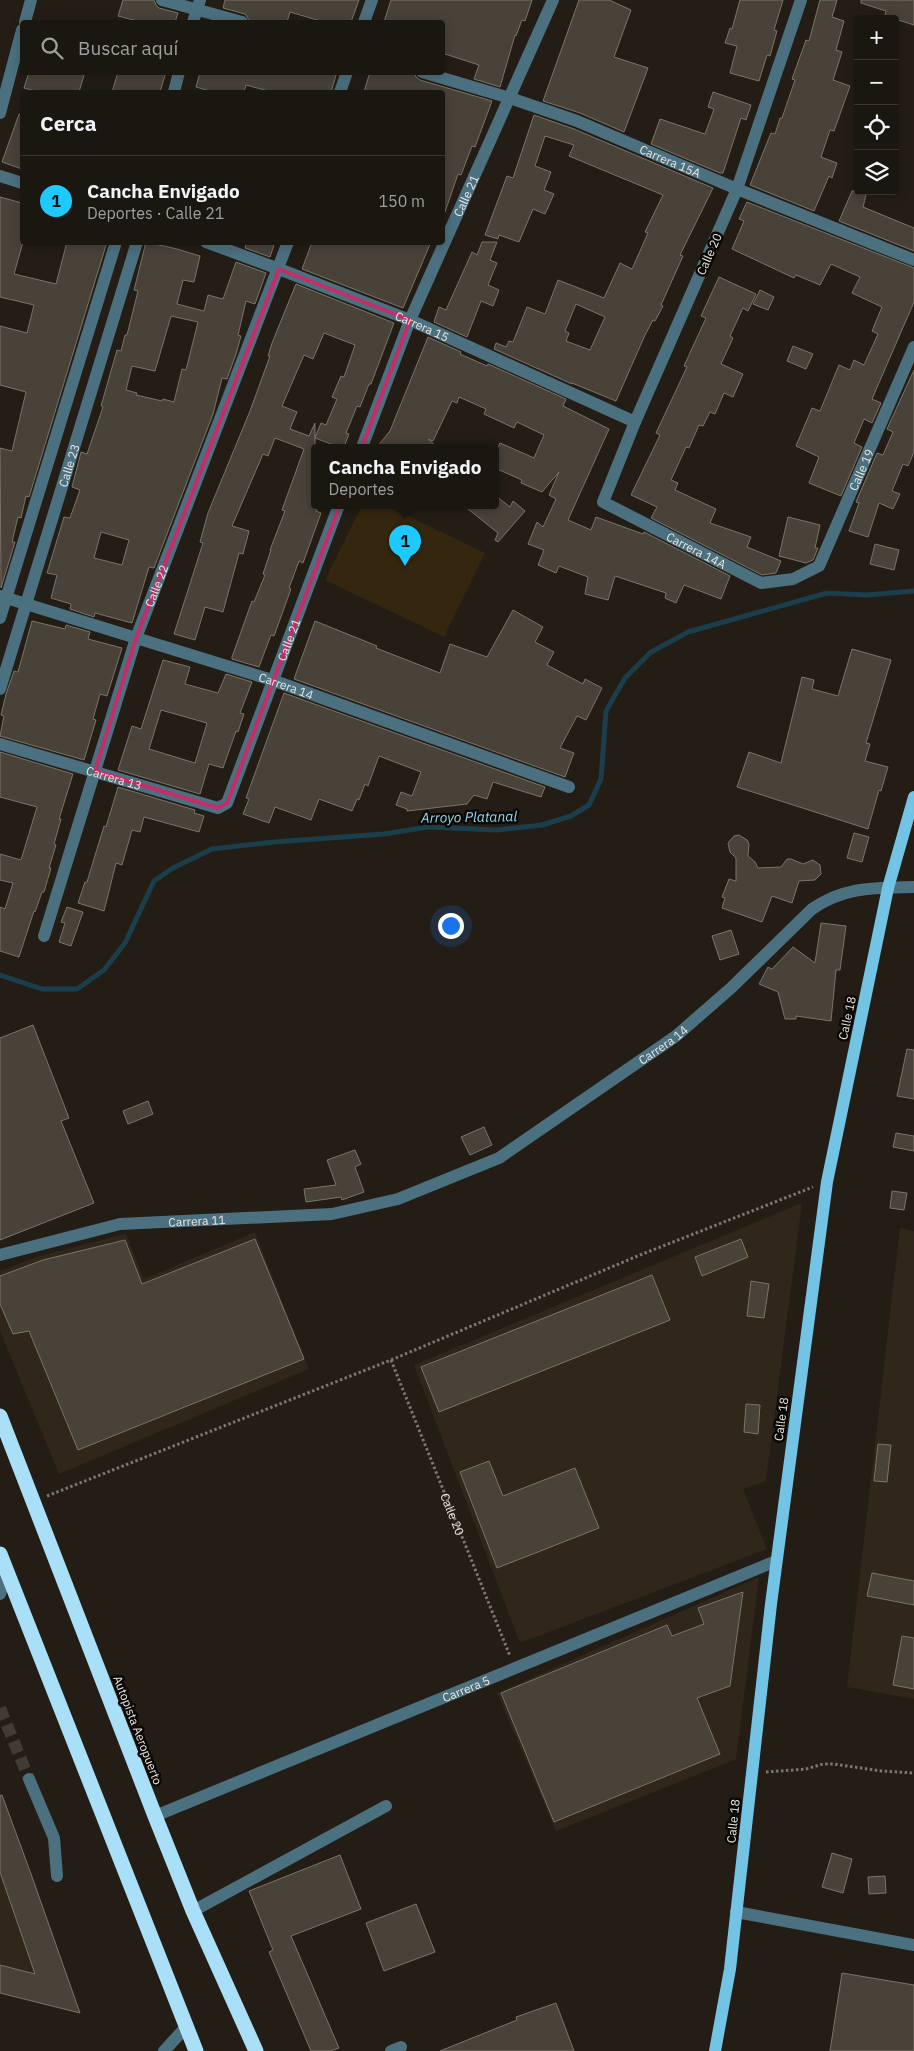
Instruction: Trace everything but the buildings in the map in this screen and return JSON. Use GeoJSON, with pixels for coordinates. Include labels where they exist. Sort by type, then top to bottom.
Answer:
{"type":"FeatureCollection","features":[{"type":"Feature","properties":{"kind":"highway","name":"Autopista Aeropuerto"},"geometry":{"type":"LineString","coordinates":[[0,1416],[193,1911],[256,2051]]}},
{"type":"Feature","properties":{"kind":"highway"},"geometry":{"type":"LineString","coordinates":[[0,1554],[196,2051]]}},
{"type":"Feature","properties":{"kind":"main road","name":"Calle 18"},"geometry":{"type":"LineString","coordinates":[[715,2051],[730,1969],[776,1561],[827,1182],[888,888],[914,797]]}},
{"type":"Feature","properties":{"kind":"street"},"geometry":{"type":"LineString","coordinates":[[25,20],[31,0]]}},
{"type":"Feature","properties":{"kind":"street"},"geometry":{"type":"LineString","coordinates":[[162,0],[234,20]]}},
{"type":"Feature","properties":{"kind":"street"},"geometry":{"type":"LineString","coordinates":[[365,20],[372,0]]}},
{"type":"Feature","properties":{"kind":"street","name":"Calle 21"},"geometry":{"type":"LineString","coordinates":[[445,242],[553,0]]}},
{"type":"Feature","properties":{"kind":"street","name":"Calle 20"},"geometry":{"type":"LineString","coordinates":[[604,503],[603,500],[635,422],[738,189],[801,0]]}},
{"type":"Feature","properties":{"kind":"street"},"geometry":{"type":"LineString","coordinates":[[0,113],[20,38]]}},
{"type":"Feature","properties":{"kind":"street"},"geometry":{"type":"LineString","coordinates":[[174,90],[178,75]]}},
{"type":"Feature","properties":{"kind":"street"},"geometry":{"type":"LineString","coordinates":[[341,90],[345,75]]}},
{"type":"Feature","properties":{"kind":"street","name":"Carrera 15A"},"geometry":{"type":"LineString","coordinates":[[432,75],[510,98],[577,121],[914,260]]}},
{"type":"Feature","properties":{"kind":"street"},"geometry":{"type":"LineString","coordinates":[[0,176],[20,182]]}},
{"type":"Feature","properties":{"kind":"street","name":"Calle 23"},"geometry":{"type":"LineString","coordinates":[[0,618],[3,597],[115,245]]}},
{"type":"Feature","properties":{"kind":"street","name":"Calle 23"},"geometry":{"type":"LineString","coordinates":[[0,689],[136,245]]}},
{"type":"Feature","properties":{"kind":"street","name":"Carrera 15"},"geometry":{"type":"LineString","coordinates":[[214,245],[410,320],[635,422]]}},
{"type":"Feature","properties":{"kind":"street","name":"Calle 22"},"geometry":{"type":"LineString","coordinates":[[44,936],[136,638],[287,245]]}},
{"type":"Feature","properties":{"kind":"street","name":"Calle 21"},"geometry":{"type":"LineString","coordinates":[[363,444],[410,320],[444,245]]}},
{"type":"Feature","properties":{"kind":"street","name":"Calle 19"},"geometry":{"type":"LineString","coordinates":[[793,578],[820,566],[914,347]]}},
{"type":"Feature","properties":{"kind":"street","name":"Carrera 14A"},"geometry":{"type":"LineString","coordinates":[[604,503],[761,583],[793,578]]}},
{"type":"Feature","properties":{"kind":"street","name":"Calle 21"},"geometry":{"type":"LineString","coordinates":[[227,803],[337,509]]}},
{"type":"Feature","properties":{"kind":"street","name":"Carrera 14"},"geometry":{"type":"LineString","coordinates":[[3,597],[272,680],[568,787]]}},
{"type":"Feature","properties":{"kind":"street","name":"Carrera 13"},"geometry":{"type":"LineString","coordinates":[[0,744],[218,808],[227,803]]}},
{"type":"Feature","properties":{"kind":"street","name":"Carrera 14"},"geometry":{"type":"LineString","coordinates":[[398,1199],[499,1158],[603,1088],[676,1036],[731,988],[812,909],[825,900],[854,890],[914,888]]}},
{"type":"Feature","properties":{"kind":"street","name":"Carrera 11"},"geometry":{"type":"LineString","coordinates":[[0,1255],[120,1224],[332,1214],[398,1199]]}},
{"type":"Feature","properties":{"kind":"street","name":"Carrera 5"},"geometry":{"type":"LineString","coordinates":[[155,1816],[776,1561]]}},
{"type":"Feature","properties":{"kind":"street"},"geometry":{"type":"LineString","coordinates":[[0,1594],[7,1572]]}},
{"type":"Feature","properties":{"kind":"street"},"geometry":{"type":"LineString","coordinates":[[29,1779],[54,1838],[57,1876]]}},
{"type":"Feature","properties":{"kind":"street"},"geometry":{"type":"LineString","coordinates":[[193,1911],[386,1806]]}},
{"type":"Feature","properties":{"kind":"street"},"geometry":{"type":"LineString","coordinates":[[736,1912],[914,1945]]}},
{"type":"Feature","properties":{"kind":"street"},"geometry":{"type":"LineString","coordinates":[[164,2051],[186,2027]]}},
{"type":"Feature","properties":{"kind":"path"},"geometry":{"type":"LineString","coordinates":[[34,1501],[391,1360],[640,1255],[827,1182]]}},
{"type":"Feature","properties":{"kind":"path","name":"Calle 20"},"geometry":{"type":"LineString","coordinates":[[391,1360],[515,1668]]}},
{"type":"Feature","properties":{"kind":"path"},"geometry":{"type":"LineString","coordinates":[[752,1772],[785,1772],[834,1764],[881,1771],[914,1773]]}},
{"type":"Feature","properties":{"kind":"highlighted area"},"geometry":{"type":"Polygon","coordinates":[[[279,269],[410,320],[227,803],[218,808],[95,771],[136,638],[279,269]]]}},
{"type":"Feature","properties":{"kind":"shaded area"},"geometry":{"type":"Polygon","coordinates":[[[360,509],[393,509],[485,553],[444,637],[325,580],[360,509]]]}},
{"type":"Feature","properties":{"kind":"shaded area"},"geometry":{"type":"Polygon","coordinates":[[[802,1203],[766,1481],[743,1489],[767,1549],[520,1643],[414,1365],[802,1203]]]}},
{"type":"Feature","properties":{"kind":"shaded area"},"geometry":{"type":"Polygon","coordinates":[[[900,1228],[914,1231],[914,1699],[847,1687],[900,1228]]]}},
{"type":"Feature","properties":{"kind":"shaded area"},"geometry":{"type":"Polygon","coordinates":[[[255,1232],[309,1369],[59,1474],[0,1331],[0,1271],[40,1256],[126,1234],[144,1279],[255,1232]]]}},
{"type":"Feature","properties":{"kind":"shaded area"},"geometry":{"type":"Polygon","coordinates":[[[759,1577],[736,1759],[556,1831],[497,1693],[759,1577]]]}},
{"type":"Feature","properties":{"kind":"shaded area"},"geometry":{"type":"Polygon","coordinates":[[[0,1791],[31,1874],[80,2013],[0,1993],[0,1791]]]}},
{"type":"Feature","properties":{"kind":"waterway","name":"Arroyo Platanal"},"geometry":{"type":"LineString","coordinates":[[0,975],[42,989],[77,989],[104,970],[125,943],[154,881],[173,868],[212,849],[274,842],[384,834],[428,827],[497,830],[542,825],[571,816],[589,805],[601,779],[606,711],[625,678],[651,652],[688,632],[827,593],[867,595],[914,591]]}},
{"type":"Feature","properties":{"kind":"tunnel"},"geometry":{"type":"LineString","coordinates":[[0,1708],[29,1779]]}},
{"type":"Feature","properties":{"kind":"place","name":"Cancha Envigado"},"geometry":{"type":"Point","coordinates":[405,566]}}]}
